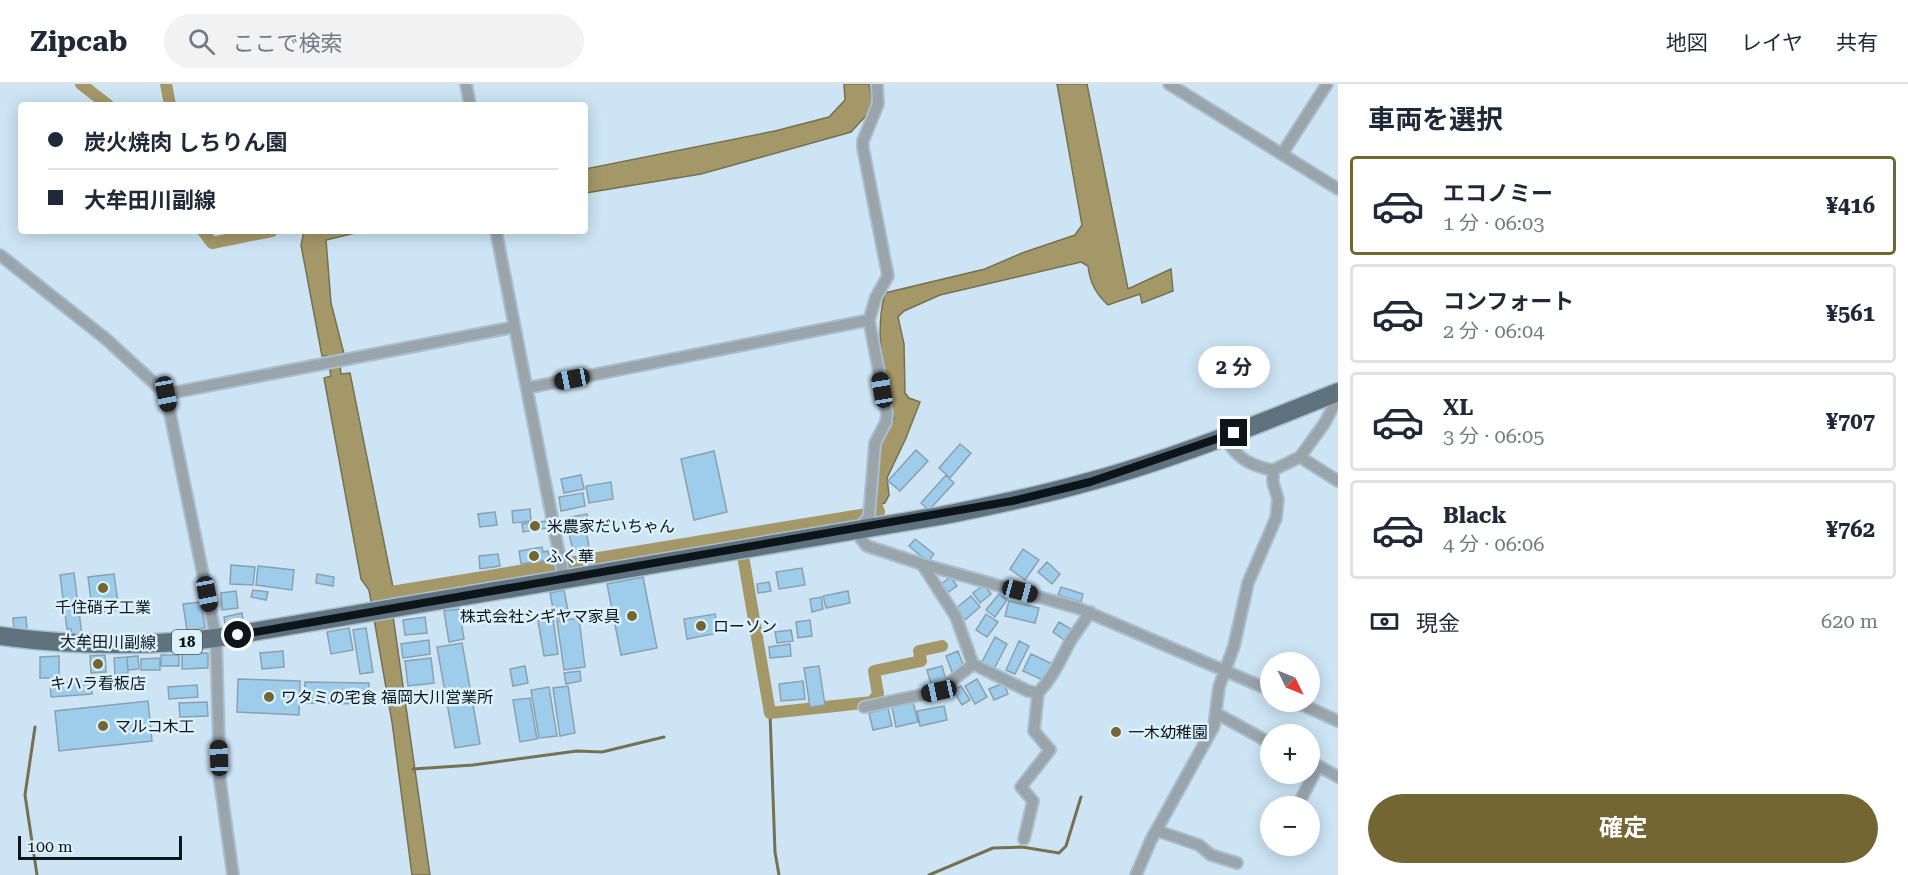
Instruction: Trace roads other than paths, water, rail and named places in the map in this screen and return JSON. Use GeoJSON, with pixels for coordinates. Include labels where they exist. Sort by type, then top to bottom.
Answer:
{"type":"FeatureCollection","features":[{"type":"Feature","properties":{"kind":"main road","name":"大牟田川副線"},"geometry":{"type":"LineString","coordinates":[[0,636],[97,645],[180,643],[564,579],[864,522],[1012,501],[1090,482],[1225,436],[1338,392]]}},
{"type":"Feature","properties":{"kind":"street"},"geometry":{"type":"LineString","coordinates":[[466,84],[469,102]]}},
{"type":"Feature","properties":{"kind":"street"},"geometry":{"type":"LineString","coordinates":[[877,84],[878,104],[863,141],[863,148],[888,276],[876,297],[869,320],[887,414],[886,422],[875,443],[870,499],[861,538],[867,546],[922,564],[1090,612],[1260,685]]}},
{"type":"Feature","properties":{"kind":"street"},"geometry":{"type":"LineString","coordinates":[[1169,84],[1338,189]]}},
{"type":"Feature","properties":{"kind":"street"},"geometry":{"type":"LineString","coordinates":[[1282,154],[1327,84]]}},
{"type":"Feature","properties":{"kind":"street"},"geometry":{"type":"LineString","coordinates":[[497,234],[564,579]]}},
{"type":"Feature","properties":{"kind":"street"},"geometry":{"type":"LineString","coordinates":[[0,255],[106,339],[166,394],[216,638],[220,781],[232,875]]}},
{"type":"Feature","properties":{"kind":"street"},"geometry":{"type":"LineString","coordinates":[[527,388],[869,320]]}},
{"type":"Feature","properties":{"kind":"street"},"geometry":{"type":"LineString","coordinates":[[166,394],[514,327]]}},
{"type":"Feature","properties":{"kind":"street"},"geometry":{"type":"LineString","coordinates":[[1225,436],[1231,449],[1243,460],[1258,467],[1273,470],[1300,457],[1338,398]]}},
{"type":"Feature","properties":{"kind":"street"},"geometry":{"type":"LineString","coordinates":[[1300,457],[1338,481]]}},
{"type":"Feature","properties":{"kind":"street"},"geometry":{"type":"LineString","coordinates":[[1136,875],[1151,840],[1214,726],[1219,687],[1226,670],[1248,583],[1276,518],[1278,499],[1273,483],[1273,470]]}},
{"type":"Feature","properties":{"kind":"street"},"geometry":{"type":"LineString","coordinates":[[922,564],[956,618],[973,664],[1028,691],[1038,693]]}},
{"type":"Feature","properties":{"kind":"street"},"geometry":{"type":"LineString","coordinates":[[1024,839],[1033,801],[1021,787],[1050,750],[1034,731],[1038,693],[1061,662],[1090,612]]}},
{"type":"Feature","properties":{"kind":"street"},"geometry":{"type":"LineString","coordinates":[[864,707],[939,691],[973,664]]}},
{"type":"Feature","properties":{"kind":"street"},"geometry":{"type":"LineString","coordinates":[[1318,712],[1338,721]]}},
{"type":"Feature","properties":{"kind":"street"},"geometry":{"type":"LineString","coordinates":[[1216,713],[1260,737]]}},
{"type":"Feature","properties":{"kind":"street"},"geometry":{"type":"LineString","coordinates":[[1320,766],[1338,777]]}},
{"type":"Feature","properties":{"kind":"street"},"geometry":{"type":"LineString","coordinates":[[1158,831],[1200,845],[1212,855],[1237,863]]}},
{"type":"Feature","properties":{"kind":"waterway"},"geometry":{"type":"LineString","coordinates":[[81,84],[104,102]]}},
{"type":"Feature","properties":{"kind":"waterway"},"geometry":{"type":"LineString","coordinates":[[166,84],[169,102]]}},
{"type":"Feature","properties":{"kind":"waterway"},"geometry":{"type":"LineString","coordinates":[[205,234],[212,243],[257,234]]}},
{"type":"Feature","properties":{"kind":"waterway"},"geometry":{"type":"LineString","coordinates":[[379,594],[879,512],[877,507]]}},
{"type":"Feature","properties":{"kind":"waterway"},"geometry":{"type":"LineString","coordinates":[[741,544],[770,713],[872,702],[878,694],[874,671],[921,661],[919,651],[942,646]]}},
{"type":"Feature","properties":{"kind":"waterway"},"geometry":{"type":"LineString","coordinates":[[770,713],[775,852],[779,875]]}},
{"type":"Feature","properties":{"kind":"waterway"},"geometry":{"type":"LineString","coordinates":[[35,727],[25,795],[37,875]]}},
{"type":"Feature","properties":{"kind":"waterway"},"geometry":{"type":"LineString","coordinates":[[413,769],[473,765],[577,751],[602,752],[664,737]]}},
{"type":"Feature","properties":{"kind":"waterway"},"geometry":{"type":"LineString","coordinates":[[929,875],[993,848],[1022,847],[1059,853],[1066,846],[1081,797]]}},
{"type":"Feature","properties":{"kind":"place","name":"米農家だいちゃん"},"geometry":{"type":"Point","coordinates":[535,526]}},
{"type":"Feature","properties":{"kind":"place","name":"ふく華"},"geometry":{"type":"Point","coordinates":[534,556]}},
{"type":"Feature","properties":{"kind":"place","name":"千住硝子工業"},"geometry":{"type":"Point","coordinates":[103,588]}},
{"type":"Feature","properties":{"kind":"place","name":"株式会社シギヤマ家具"},"geometry":{"type":"Point","coordinates":[632,616]}},
{"type":"Feature","properties":{"kind":"place","name":"ローソン"},"geometry":{"type":"Point","coordinates":[701,626]}},
{"type":"Feature","properties":{"kind":"place","name":"キハラ看板店"},"geometry":{"type":"Point","coordinates":[98,664]}},
{"type":"Feature","properties":{"kind":"place","name":"ワタミの宅食 福岡大川営業所"},"geometry":{"type":"Point","coordinates":[269,697]}},
{"type":"Feature","properties":{"kind":"place","name":"マルコ木工"},"geometry":{"type":"Point","coordinates":[103,726]}},
{"type":"Feature","properties":{"kind":"place","name":"一木幼稚園"},"geometry":{"type":"Point","coordinates":[1116,732]}}]}
